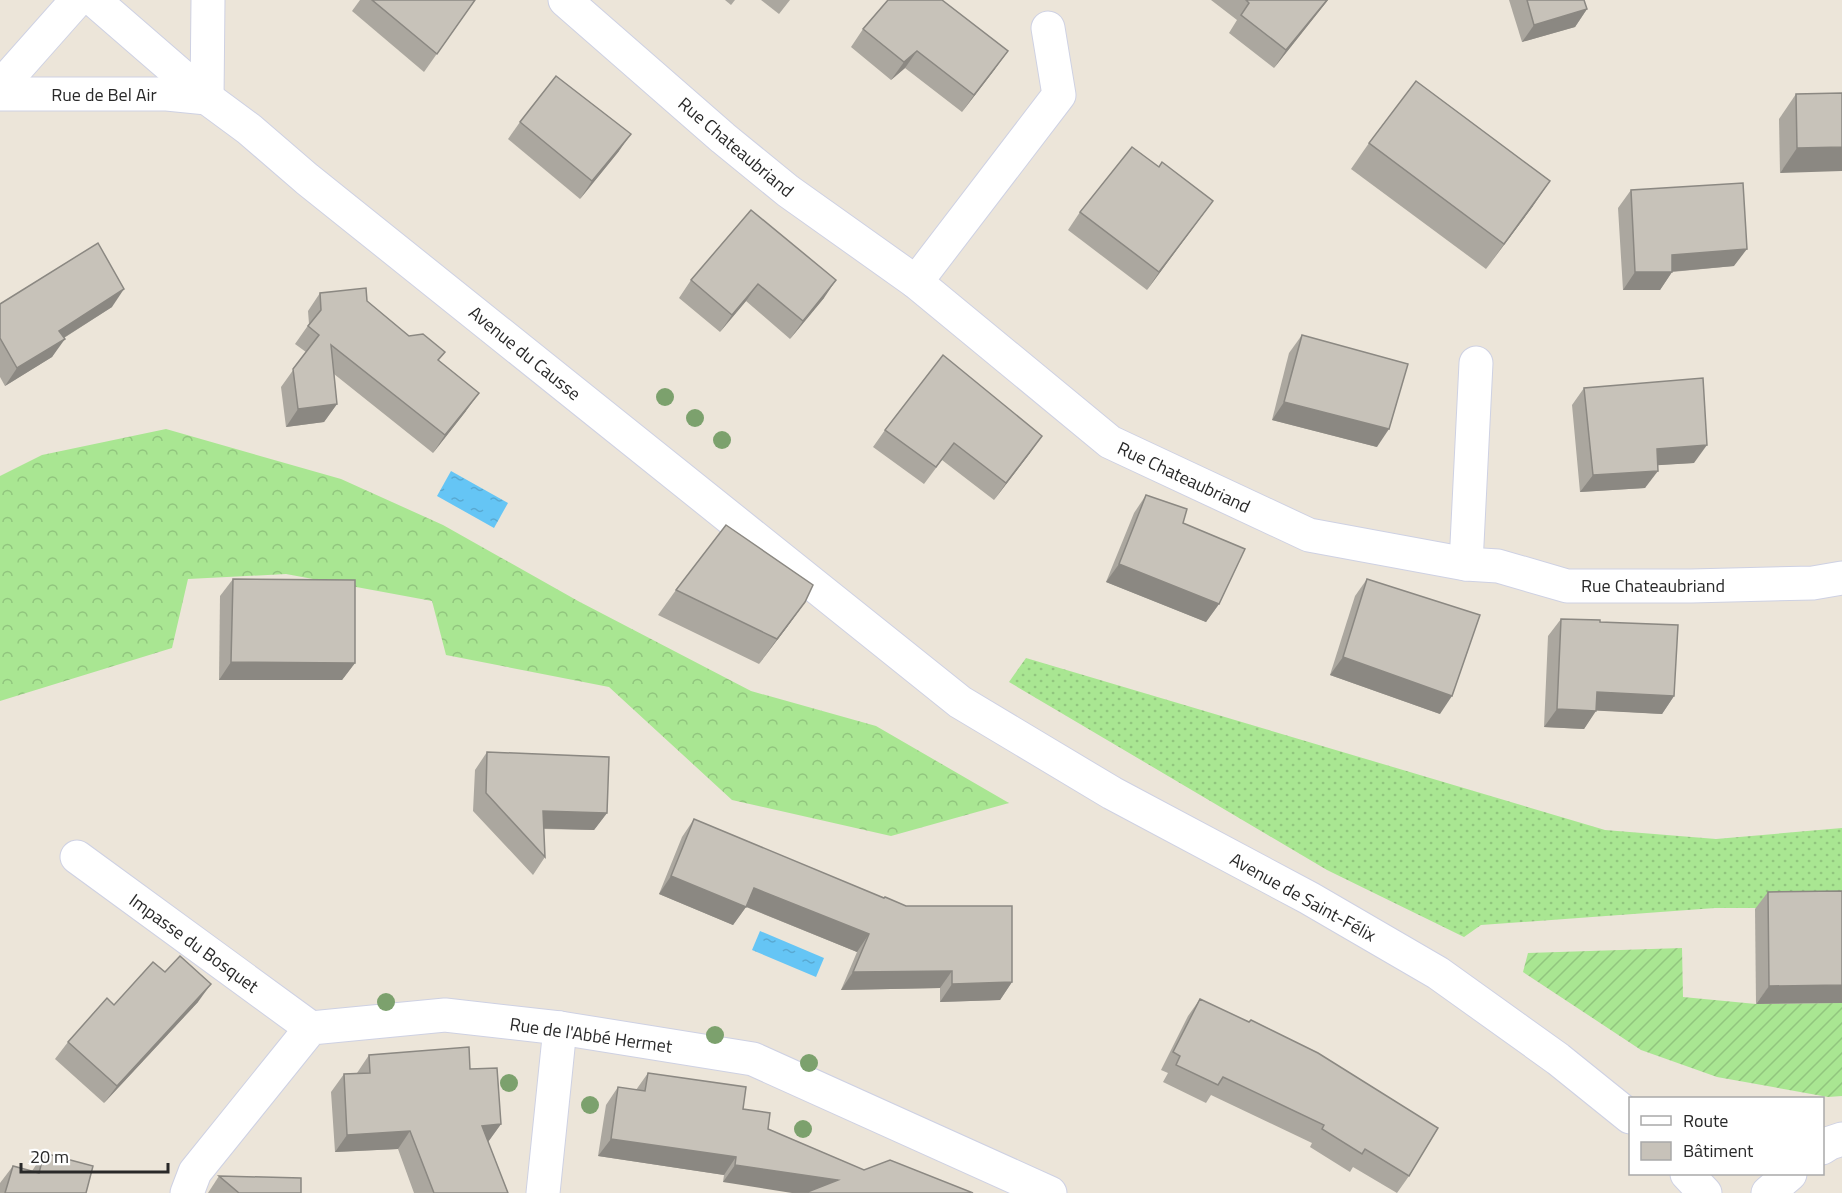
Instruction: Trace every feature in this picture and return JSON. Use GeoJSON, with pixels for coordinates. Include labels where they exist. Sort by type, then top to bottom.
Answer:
{"type":"FeatureCollection","features":[{"type":"Feature","properties":{"kind":"street"},"geometry":{"type":"LineString","coordinates":[[0,87],[77,0]]}},
{"type":"Feature","properties":{"kind":"street","name":"Avenue du Causse"},"geometry":{"type":"LineString","coordinates":[[94,0],[207,98],[960,702]]}},
{"type":"Feature","properties":{"kind":"street"},"geometry":{"type":"LineString","coordinates":[[207,98],[208,0]]}},
{"type":"Feature","properties":{"kind":"street","name":"Rue Chateaubriand"},"geometry":{"type":"LineString","coordinates":[[566,0],[723,138],[788,191],[916,282],[1110,442],[1309,535],[1466,564],[1498,566],[1567,586],[1813,583],[1842,578]]}},
{"type":"Feature","properties":{"kind":"street"},"geometry":{"type":"LineString","coordinates":[[916,282],[1059,95],[1048,28]]}},
{"type":"Feature","properties":{"kind":"street","name":"Rue de Bel Air"},"geometry":{"type":"LineString","coordinates":[[0,94],[167,94],[207,98]]}},
{"type":"Feature","properties":{"kind":"street"},"geometry":{"type":"LineString","coordinates":[[1466,564],[1476,363]]}},
{"type":"Feature","properties":{"kind":"street","name":"Avenue de Saint-Félix"},"geometry":{"type":"LineString","coordinates":[[960,702],[1112,793],[1309,898],[1438,973],[1558,1059],[1629,1116]]}},
{"type":"Feature","properties":{"kind":"street","name":"Impasse du Bosquet"},"geometry":{"type":"LineString","coordinates":[[78,857],[311,1028]]}},
{"type":"Feature","properties":{"kind":"street","name":"Rue de l'Abbé Hermet"},"geometry":{"type":"LineString","coordinates":[[311,1028],[445,1015],[560,1028],[753,1059],[1050,1193]]}},
{"type":"Feature","properties":{"kind":"street"},"geometry":{"type":"LineString","coordinates":[[187,1193],[195,1172],[311,1028]]}},
{"type":"Feature","properties":{"kind":"street"},"geometry":{"type":"LineString","coordinates":[[543,1193],[560,1028]]}},
{"type":"Feature","properties":{"kind":"street"},"geometry":{"type":"LineString","coordinates":[[1824,1147],[1842,1139]]}},
{"type":"Feature","properties":{"kind":"street"},"geometry":{"type":"LineString","coordinates":[[1689,1175],[1706,1193]]}},
{"type":"Feature","properties":{"kind":"street"},"geometry":{"type":"LineString","coordinates":[[1767,1193],[1788,1175]]}},
{"type":"Feature","properties":{"kind":"green space"},"geometry":{"type":"Polygon","coordinates":[[[166,429],[341,479],[443,525],[578,601],[751,691],[876,726],[1009,803],[891,836],[732,800],[609,687],[446,655],[432,601],[286,574],[188,579],[172,648],[0,701],[0,476],[42,455],[166,429]]]}},
{"type":"Feature","properties":{"kind":"green space"},"geometry":{"type":"Polygon","coordinates":[[[1026,658],[1605,830],[1716,839],[1842,828],[1842,908],[1715,908],[1481,925],[1464,937],[1327,870],[1009,682],[1026,658]]]}},
{"type":"Feature","properties":{"kind":"green space"},"geometry":{"type":"Polygon","coordinates":[[[1682,948],[1683,997],[1756,1004],[1842,1003],[1842,1096],[1828,1097],[1717,1077],[1641,1050],[1523,972],[1528,953],[1682,948]]]}},
{"type":"Feature","properties":{"kind":"water"},"geometry":{"type":"Polygon","coordinates":[[[451,471],[508,503],[494,528],[437,496],[451,471]]]}},
{"type":"Feature","properties":{"kind":"water"},"geometry":{"type":"Polygon","coordinates":[[[760,931],[824,958],[816,977],[752,950],[760,931]]]}},
{"type":"Feature","properties":{"kind":"building"},"geometry":{"type":"Polygon","coordinates":[[[372,0],[475,0],[437,54],[372,0]]]}},
{"type":"Feature","properties":{"kind":"building"},"geometry":{"type":"Polygon","coordinates":[[[888,0],[942,0],[1008,51],[974,95],[917,51],[904,62],[863,29],[888,0]]]}},
{"type":"Feature","properties":{"kind":"building"},"geometry":{"type":"Polygon","coordinates":[[[1246,0],[1327,0],[1286,50],[1241,15],[1249,3],[1246,0]]]}},
{"type":"Feature","properties":{"kind":"building"},"geometry":{"type":"Polygon","coordinates":[[[1527,0],[1584,0],[1587,9],[1534,25],[1527,0]]]}},
{"type":"Feature","properties":{"kind":"building"},"geometry":{"type":"Polygon","coordinates":[[[556,76],[631,134],[592,181],[520,122],[556,76]]]}},
{"type":"Feature","properties":{"kind":"building"},"geometry":{"type":"Polygon","coordinates":[[[1416,81],[1550,181],[1504,244],[1369,143],[1416,81]]]}},
{"type":"Feature","properties":{"kind":"building"},"geometry":{"type":"Polygon","coordinates":[[[1842,93],[1842,147],[1797,148],[1796,94],[1842,93]]]}},
{"type":"Feature","properties":{"kind":"building"},"geometry":{"type":"Polygon","coordinates":[[[1132,147],[1159,167],[1162,162],[1213,201],[1159,272],[1080,212],[1132,147]]]}},
{"type":"Feature","properties":{"kind":"building"},"geometry":{"type":"Polygon","coordinates":[[[1743,183],[1747,249],[1672,255],[1672,272],[1635,272],[1631,190],[1743,183]]]}},
{"type":"Feature","properties":{"kind":"building"},"geometry":{"type":"Polygon","coordinates":[[[751,210],[836,280],[803,321],[758,284],[732,315],[691,280],[751,210]]]}},
{"type":"Feature","properties":{"kind":"building"},"geometry":{"type":"Polygon","coordinates":[[[98,243],[124,289],[59,331],[65,339],[17,368],[0,338],[0,304],[98,243]]]}},
{"type":"Feature","properties":{"kind":"building"},"geometry":{"type":"Polygon","coordinates":[[[366,288],[367,301],[409,336],[423,334],[445,352],[438,360],[479,393],[445,435],[331,345],[337,404],[298,409],[293,369],[319,335],[308,326],[321,310],[320,293],[366,288]]]}},
{"type":"Feature","properties":{"kind":"building"},"geometry":{"type":"Polygon","coordinates":[[[1302,335],[1408,364],[1389,429],[1284,402],[1302,335]]]}},
{"type":"Feature","properties":{"kind":"building"},"geometry":{"type":"Polygon","coordinates":[[[943,355],[1042,436],[1006,483],[954,443],[936,467],[885,430],[943,355]]]}},
{"type":"Feature","properties":{"kind":"building"},"geometry":{"type":"Polygon","coordinates":[[[1703,378],[1707,445],[1657,449],[1658,471],[1593,475],[1584,388],[1703,378]]]}},
{"type":"Feature","properties":{"kind":"building"},"geometry":{"type":"Polygon","coordinates":[[[1146,495],[1187,509],[1183,523],[1245,549],[1219,604],[1119,564],[1146,495]]]}},
{"type":"Feature","properties":{"kind":"building"},"geometry":{"type":"Polygon","coordinates":[[[726,525],[813,585],[805,602],[777,639],[676,590],[726,525]]]}},
{"type":"Feature","properties":{"kind":"building"},"geometry":{"type":"Polygon","coordinates":[[[233,579],[355,580],[355,663],[231,662],[233,579]]]}},
{"type":"Feature","properties":{"kind":"building"},"geometry":{"type":"Polygon","coordinates":[[[1367,579],[1480,615],[1452,696],[1343,657],[1367,579]]]}},
{"type":"Feature","properties":{"kind":"building"},"geometry":{"type":"Polygon","coordinates":[[[1561,619],[1678,625],[1674,696],[1597,692],[1596,711],[1557,709],[1561,619]]]}},
{"type":"Feature","properties":{"kind":"building"},"geometry":{"type":"Polygon","coordinates":[[[487,752],[609,757],[607,813],[543,811],[545,857],[486,793],[487,752]]]}},
{"type":"Feature","properties":{"kind":"building"},"geometry":{"type":"Polygon","coordinates":[[[694,819],[906,906],[1012,906],[1012,982],[952,984],[952,971],[853,972],[869,934],[754,888],[746,907],[671,876],[694,819]]]}},
{"type":"Feature","properties":{"kind":"building"},"geometry":{"type":"Polygon","coordinates":[[[1842,891],[1842,985],[1769,986],[1768,892],[1842,891]]]}},
{"type":"Feature","properties":{"kind":"building"},"geometry":{"type":"Polygon","coordinates":[[[180,956],[211,984],[117,1086],[68,1042],[107,998],[114,1005],[153,962],[165,972],[180,956]]]}},
{"type":"Feature","properties":{"kind":"building"},"geometry":{"type":"Polygon","coordinates":[[[1200,999],[1249,1022],[1251,1020],[1318,1053],[1438,1128],[1409,1176],[1365,1149],[1362,1154],[1322,1129],[1324,1125],[1223,1077],[1218,1085],[1176,1065],[1180,1056],[1173,1052],[1200,999]]]}},
{"type":"Feature","properties":{"kind":"building"},"geometry":{"type":"Polygon","coordinates":[[[469,1047],[470,1069],[497,1068],[501,1124],[482,1126],[508,1193],[434,1193],[410,1131],[347,1135],[344,1074],[370,1073],[369,1055],[469,1047]]]}},
{"type":"Feature","properties":{"kind":"building"},"geometry":{"type":"Polygon","coordinates":[[[648,1073],[746,1087],[743,1109],[770,1113],[768,1129],[864,1170],[890,1160],[973,1193],[805,1193],[838,1180],[735,1165],[736,1157],[611,1139],[618,1087],[645,1091],[648,1073]]]}},
{"type":"Feature","properties":{"kind":"building"},"geometry":{"type":"Polygon","coordinates":[[[44,1153],[93,1166],[86,1193],[5,1193],[13,1166],[39,1173],[44,1153]]]}},
{"type":"Feature","properties":{"kind":"building"},"geometry":{"type":"Polygon","coordinates":[[[219,1176],[301,1178],[301,1193],[239,1193],[219,1176]]]}}]}
